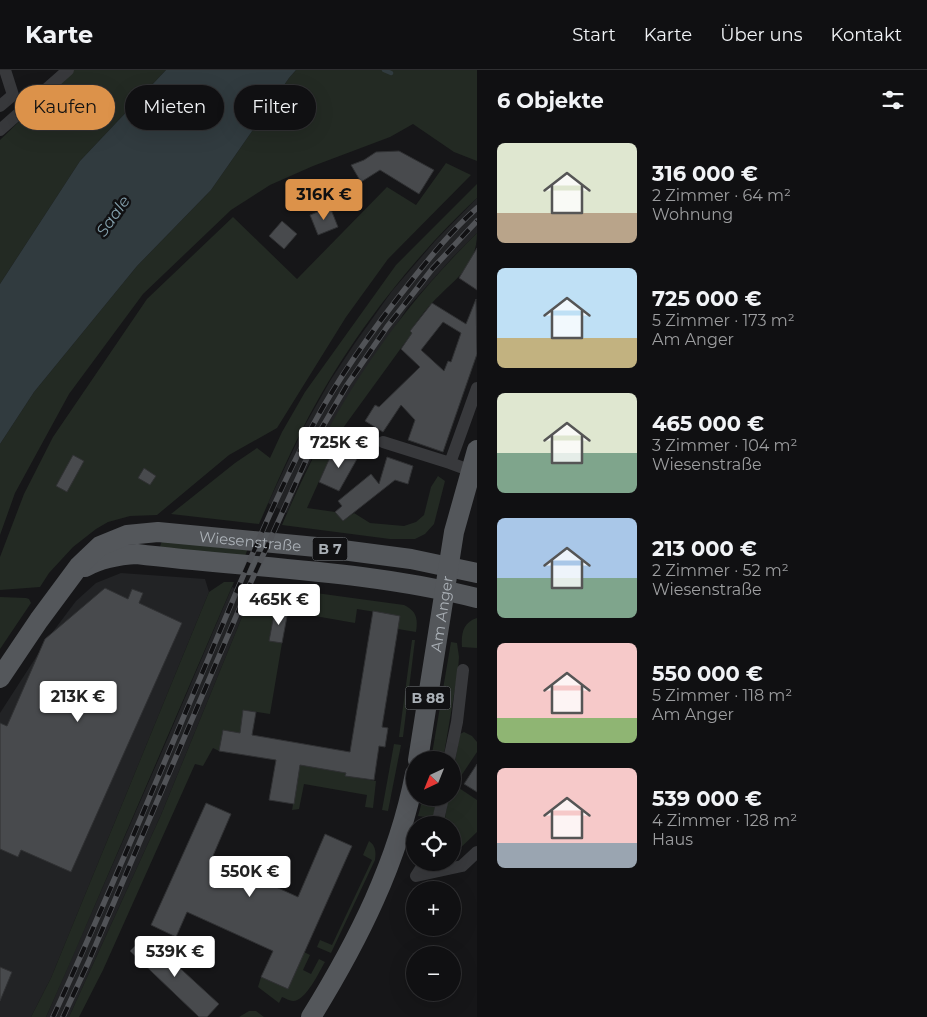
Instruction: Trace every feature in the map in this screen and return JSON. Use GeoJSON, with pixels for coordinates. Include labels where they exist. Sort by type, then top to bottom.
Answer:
{"type":"FeatureCollection","features":[{"type":"Feature","properties":{"kind":"main road","name":"Am Anger"},"geometry":{"type":"LineString","coordinates":[[419,751],[455,525],[474,472],[477,450]]}},
{"type":"Feature","properties":{"kind":"main road","name":"Wiesenstraße"},"geometry":{"type":"LineString","coordinates":[[0,678],[39,620],[84,561],[100,546],[127,534],[149,532],[184,534],[327,548],[400,557],[448,566]]}},
{"type":"Feature","properties":{"kind":"main road","name":"Wiesenstraße"},"geometry":{"type":"LineString","coordinates":[[69,579],[80,570],[105,558],[137,554],[354,575],[407,582],[444,590]]}},
{"type":"Feature","properties":{"kind":"main road","name":"B 7"},"geometry":{"type":"LineString","coordinates":[[448,566],[477,573]]}},
{"type":"Feature","properties":{"kind":"main road","name":"B 7"},"geometry":{"type":"LineString","coordinates":[[444,590],[477,598]]}},
{"type":"Feature","properties":{"kind":"main road"},"geometry":{"type":"LineString","coordinates":[[312,1017],[343,964],[382,886],[408,806]]}},
{"type":"Feature","properties":{"kind":"street"},"geometry":{"type":"LineString","coordinates":[[0,106],[13,94],[5,70]]}},
{"type":"Feature","properties":{"kind":"street"},"geometry":{"type":"LineString","coordinates":[[0,130],[68,70]]}},
{"type":"Feature","properties":{"kind":"street"},"geometry":{"type":"LineString","coordinates":[[450,462],[477,388]]}},
{"type":"Feature","properties":{"kind":"street"},"geometry":{"type":"LineString","coordinates":[[382,442],[450,462],[474,472]]}},
{"type":"Feature","properties":{"kind":"street"},"geometry":{"type":"LineString","coordinates":[[451,751],[457,722],[463,670]]}},
{"type":"Feature","properties":{"kind":"street"},"geometry":{"type":"LineString","coordinates":[[461,866],[477,852]]}},
{"type":"Feature","properties":{"kind":"street"},"geometry":{"type":"LineString","coordinates":[[419,871],[416,876],[439,871]]}},
{"type":"Feature","properties":{"kind":"shaded area"},"geometry":{"type":"Polygon","coordinates":[[[72,70],[166,70],[152,85],[125,85],[125,113],[115,124],[115,85],[57,85],[72,70]]]}},
{"type":"Feature","properties":{"kind":"shaded area"},"geometry":{"type":"Polygon","coordinates":[[[296,70],[477,70],[477,161],[454,152],[413,124],[390,137],[313,166],[270,185],[231,210],[143,294],[69,394],[15,493],[0,535],[0,444],[34,392],[137,266],[211,190],[253,130],[316,130],[316,85],[284,85],[296,70]]]}},
{"type":"Feature","properties":{"kind":"shaded area"},"geometry":{"type":"Polygon","coordinates":[[[15,125],[15,130],[109,130],[80,161],[0,284],[0,140],[15,125]]]}},
{"type":"Feature","properties":{"kind":"shaded area"},"geometry":{"type":"Polygon","coordinates":[[[446,163],[471,175],[388,259],[346,317],[277,428],[229,455],[157,515],[130,516],[108,522],[96,529],[73,547],[49,573],[40,587],[0,590],[0,557],[24,494],[53,437],[147,299],[233,217],[297,279],[387,187],[416,205],[446,163]]]}},
{"type":"Feature","properties":{"kind":"shaded area"},"geometry":{"type":"Polygon","coordinates":[[[477,184],[477,198],[452,222],[403,276],[338,366],[297,440],[259,524],[171,514],[257,448],[270,458],[282,432],[305,392],[396,265],[477,184]]]}},
{"type":"Feature","properties":{"kind":"shaded area"},"geometry":{"type":"Polygon","coordinates":[[[477,198],[477,233],[408,307],[324,436],[301,479],[287,513],[268,503],[304,427],[330,381],[355,343],[392,291],[435,241],[477,198]]]}},
{"type":"Feature","properties":{"kind":"shaded area"},"geometry":{"type":"Polygon","coordinates":[[[477,233],[476,245],[468,264],[423,313],[410,331],[412,333],[343,428],[307,508],[335,512],[343,521],[354,513],[370,523],[404,526],[416,522],[424,515],[431,487],[438,476],[445,481],[434,524],[425,534],[415,539],[390,539],[282,525],[320,444],[364,369],[416,299],[477,233]]]}},
{"type":"Feature","properties":{"kind":"shaded area"},"geometry":{"type":"Polygon","coordinates":[[[164,540],[248,548],[244,559],[160,547],[164,540]]]}},
{"type":"Feature","properties":{"kind":"shaded area"},"geometry":{"type":"Polygon","coordinates":[[[121,573],[205,579],[209,592],[51,978],[31,1017],[0,1017],[0,713],[49,637],[76,601],[96,583],[121,573]]]}},
{"type":"Feature","properties":{"kind":"shaded area"},"geometry":{"type":"Polygon","coordinates":[[[224,582],[234,582],[46,1017],[31,1017],[51,978],[209,592],[224,582]]]}},
{"type":"Feature","properties":{"kind":"shaded area"},"geometry":{"type":"Polygon","coordinates":[[[257,585],[404,605],[412,610],[416,616],[416,632],[398,629],[400,616],[357,609],[355,623],[275,609],[269,640],[282,643],[270,714],[244,710],[240,733],[223,730],[219,751],[213,748],[203,766],[195,764],[103,970],[79,1017],[69,1017],[161,815],[251,595],[257,585]]]}},
{"type":"Feature","properties":{"kind":"shaded area"},"geometry":{"type":"Polygon","coordinates":[[[232,587],[251,595],[161,815],[69,1017],[46,1017],[163,749],[232,587]]]}},
{"type":"Feature","properties":{"kind":"shaded area"},"geometry":{"type":"Polygon","coordinates":[[[0,597],[26,598],[31,603],[0,649],[0,597]]]}},
{"type":"Feature","properties":{"kind":"shaded area"},"geometry":{"type":"Polygon","coordinates":[[[477,618],[477,648],[462,647],[464,629],[469,622],[477,618]]]}},
{"type":"Feature","properties":{"kind":"shaded area"},"geometry":{"type":"Polygon","coordinates":[[[412,640],[415,640],[403,737],[399,737],[412,640]]]}},
{"type":"Feature","properties":{"kind":"shaded area"},"geometry":{"type":"Polygon","coordinates":[[[451,642],[457,643],[458,671],[445,751],[433,751],[451,642]]]}},
{"type":"Feature","properties":{"kind":"shaded area"},"geometry":{"type":"Polygon","coordinates":[[[464,732],[472,736],[477,742],[477,752],[461,776],[461,751],[457,751],[460,734],[464,732]]]}},
{"type":"Feature","properties":{"kind":"shaded area"},"geometry":{"type":"Polygon","coordinates":[[[394,744],[401,745],[388,811],[382,810],[394,744]]]}},
{"type":"Feature","properties":{"kind":"shaded area"},"geometry":{"type":"Polygon","coordinates":[[[300,765],[346,773],[346,776],[376,781],[373,808],[365,807],[367,795],[304,784],[299,809],[292,810],[300,765]]]}},
{"type":"Feature","properties":{"kind":"shaded area"},"geometry":{"type":"Polygon","coordinates":[[[461,789],[477,800],[477,832],[461,847],[461,816],[445,816],[447,806],[461,806],[461,789]]]}},
{"type":"Feature","properties":{"kind":"shaded area"},"geometry":{"type":"Polygon","coordinates":[[[421,806],[435,806],[433,816],[418,816],[421,806]]]}},
{"type":"Feature","properties":{"kind":"shaded area"},"geometry":{"type":"Polygon","coordinates":[[[369,841],[375,849],[375,860],[331,953],[317,947],[320,940],[332,945],[372,860],[363,855],[369,841]]]}},
{"type":"Feature","properties":{"kind":"shaded area"},"geometry":{"type":"Polygon","coordinates":[[[304,952],[310,955],[303,970],[311,974],[319,959],[325,962],[312,985],[298,1000],[293,1001],[282,997],[279,1003],[258,987],[261,977],[288,989],[304,952]]]}},
{"type":"Feature","properties":{"kind":"shaded area"},"geometry":{"type":"Polygon","coordinates":[[[249,1011],[256,1011],[264,1017],[239,1017],[249,1011]]]}},
{"type":"Feature","properties":{"kind":"water","name":"Saale"},"geometry":{"type":"Polygon","coordinates":[[[166,70],[296,70],[284,85],[234,85],[234,130],[253,130],[211,190],[137,266],[34,392],[0,444],[0,284],[80,161],[109,130],[115,130],[115,124],[125,113],[125,130],[224,130],[224,85],[152,85],[166,70]]]}},
{"type":"Feature","properties":{"kind":"building"},"geometry":{"type":"Polygon","coordinates":[[[399,151],[434,170],[419,194],[380,170],[361,182],[351,165],[364,160],[376,152],[399,151]]]}},
{"type":"Feature","properties":{"kind":"building"},"geometry":{"type":"Polygon","coordinates":[[[330,207],[338,227],[318,235],[310,215],[330,207]]]}},
{"type":"Feature","properties":{"kind":"building"},"geometry":{"type":"Polygon","coordinates":[[[282,221],[297,234],[284,249],[269,236],[282,221]]]}},
{"type":"Feature","properties":{"kind":"building"},"geometry":{"type":"Polygon","coordinates":[[[477,248],[477,290],[459,278],[477,248]]]}},
{"type":"Feature","properties":{"kind":"building"},"geometry":{"type":"Polygon","coordinates":[[[476,299],[477,354],[443,452],[408,440],[415,420],[401,405],[383,432],[365,421],[375,405],[379,407],[420,367],[401,349],[412,333],[410,331],[432,303],[466,324],[476,299]],[[443,322],[421,350],[444,371],[448,361],[451,362],[461,333],[443,322]]]}},
{"type":"Feature","properties":{"kind":"building"},"geometry":{"type":"Polygon","coordinates":[[[349,447],[362,450],[339,491],[319,482],[331,455],[343,461],[349,447]]]}},
{"type":"Feature","properties":{"kind":"building"},"geometry":{"type":"Polygon","coordinates":[[[73,455],[84,461],[67,492],[56,486],[73,455]]]}},
{"type":"Feature","properties":{"kind":"building"},"geometry":{"type":"Polygon","coordinates":[[[387,457],[413,466],[408,484],[395,480],[343,521],[335,512],[342,506],[338,501],[371,474],[379,484],[387,457]]]}},
{"type":"Feature","properties":{"kind":"building"},"geometry":{"type":"Polygon","coordinates":[[[144,468],[156,476],[150,485],[138,478],[144,468]]]}},
{"type":"Feature","properties":{"kind":"building"},"geometry":{"type":"Polygon","coordinates":[[[105,588],[128,599],[132,589],[143,593],[139,603],[182,623],[71,872],[21,850],[18,857],[0,849],[0,723],[7,726],[45,639],[105,588]]]}},
{"type":"Feature","properties":{"kind":"building"},"geometry":{"type":"Polygon","coordinates":[[[275,609],[288,611],[282,643],[269,641],[275,609]]]}},
{"type":"Feature","properties":{"kind":"building"},"geometry":{"type":"Polygon","coordinates":[[[373,611],[400,616],[382,727],[388,728],[385,747],[379,746],[374,780],[345,776],[346,773],[300,765],[294,804],[269,800],[276,760],[219,751],[223,730],[240,733],[243,710],[256,712],[252,735],[350,752],[373,611]]]}},
{"type":"Feature","properties":{"kind":"building"},"geometry":{"type":"Polygon","coordinates":[[[477,764],[477,792],[464,784],[477,764]]]}},
{"type":"Feature","properties":{"kind":"building"},"geometry":{"type":"Polygon","coordinates":[[[206,803],[231,814],[212,858],[298,897],[325,834],[352,846],[288,989],[261,977],[273,951],[187,912],[176,937],[151,925],[206,803]]]}},
{"type":"Feature","properties":{"kind":"building"},"geometry":{"type":"Polygon","coordinates":[[[145,936],[219,1004],[207,1017],[199,1017],[130,951],[145,936]]]}},
{"type":"Feature","properties":{"kind":"building"},"geometry":{"type":"Polygon","coordinates":[[[0,967],[12,972],[0,1001],[0,967]]]}},
{"type":"Feature","properties":{"kind":"waterway"},"geometry":{"type":"LineString","coordinates":[[384,70],[391,73]]}},
{"type":"Feature","properties":{"kind":"railway"},"geometry":{"type":"LineString","coordinates":[[53,1017],[259,539],[313,425],[347,368],[385,314],[443,242],[477,208]]}},
{"type":"Feature","properties":{"kind":"railway"},"geometry":{"type":"LineString","coordinates":[[63,1017],[88,963],[246,593],[316,438],[347,385],[387,327],[433,268],[477,221]]}}]}
